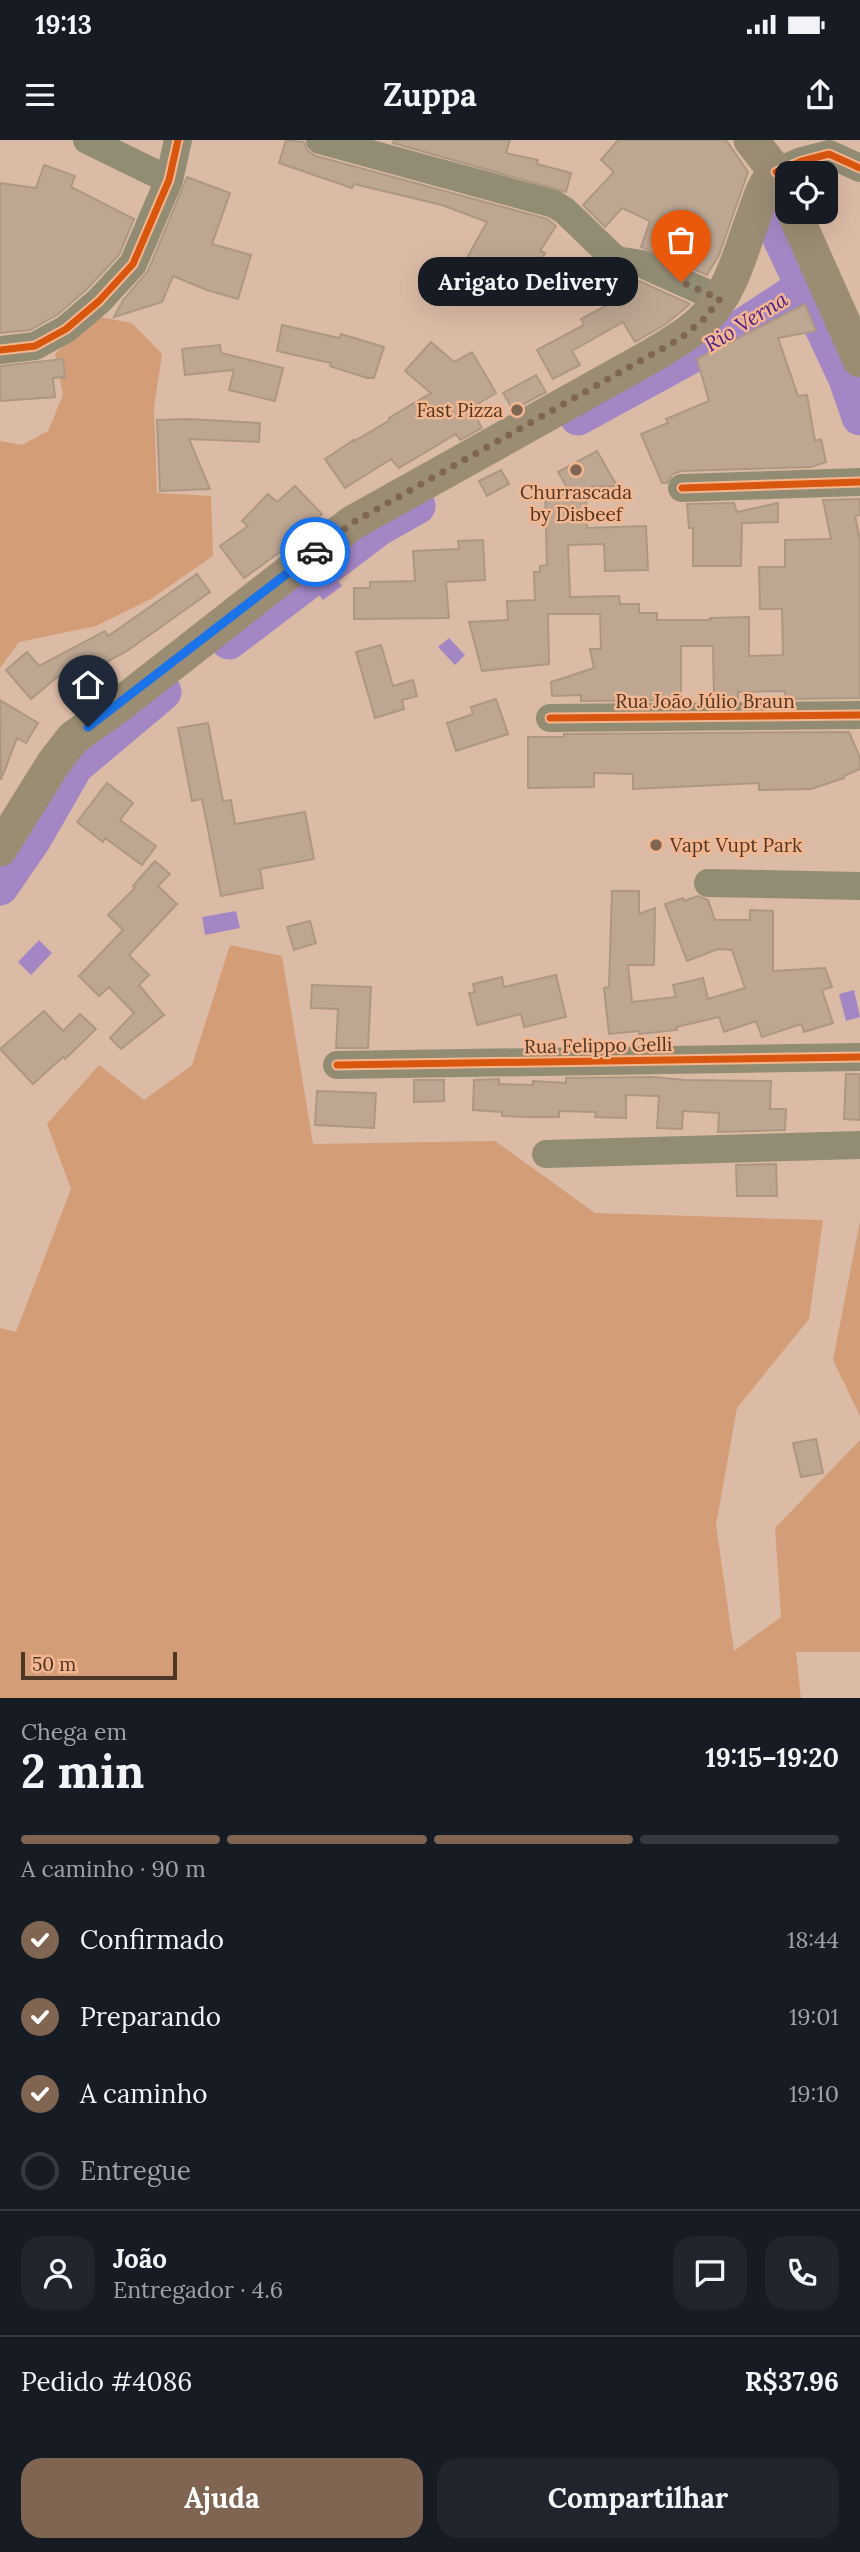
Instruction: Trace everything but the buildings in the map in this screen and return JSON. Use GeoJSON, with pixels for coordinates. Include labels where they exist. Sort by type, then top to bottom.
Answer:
{"type":"FeatureCollection","features":[{"type":"Feature","properties":{"kind":"main road"},"geometry":{"type":"LineString","coordinates":[[751,140],[775,174]]}},
{"type":"Feature","properties":{"kind":"main road"},"geometry":{"type":"LineString","coordinates":[[0,849],[52,764],[73,738],[118,706],[352,523],[646,359],[681,338],[705,318],[720,299],[734,270],[765,186],[775,185]]}},
{"type":"Feature","properties":{"kind":"main road"},"geometry":{"type":"LineString","coordinates":[[800,224],[858,345]]}},
{"type":"Feature","properties":{"kind":"street"},"geometry":{"type":"LineString","coordinates":[[87,140],[169,180]]}},
{"type":"Feature","properties":{"kind":"street"},"geometry":{"type":"LineString","coordinates":[[0,349],[34,346],[66,330],[99,301],[133,264],[169,180],[178,140]]}},
{"type":"Feature","properties":{"kind":"street"},"geometry":{"type":"LineString","coordinates":[[320,140],[554,204],[565,211],[616,260],[642,264],[720,299]]}},
{"type":"Feature","properties":{"kind":"street"},"geometry":{"type":"LineString","coordinates":[[802,161],[833,147],[860,168]]}},
{"type":"Feature","properties":{"kind":"street"},"geometry":{"type":"LineString","coordinates":[[682,488],[860,482]]}},
{"type":"Feature","properties":{"kind":"street","name":"Rua João Júlio Braun"},"geometry":{"type":"LineString","coordinates":[[550,718],[860,715]]}},
{"type":"Feature","properties":{"kind":"street"},"geometry":{"type":"LineString","coordinates":[[708,883],[860,886]]}},
{"type":"Feature","properties":{"kind":"street","name":"Rua Felippo Gelli"},"geometry":{"type":"LineString","coordinates":[[337,1065],[860,1057]]}},
{"type":"Feature","properties":{"kind":"street"},"geometry":{"type":"LineString","coordinates":[[546,1154],[860,1145]]}},
{"type":"Feature","properties":{"kind":"shaded area"},"geometry":{"type":"Polygon","coordinates":[[[94,316],[132,323],[162,354],[154,407],[157,493],[211,496],[213,556],[151,599],[96,626],[19,642],[0,668],[0,441],[22,445],[48,431],[63,395],[55,354],[94,316]]]}},
{"type":"Feature","properties":{"kind":"shaded area"},"geometry":{"type":"Polygon","coordinates":[[[333,574],[342,586],[323,600],[314,589],[333,574]]]}},
{"type":"Feature","properties":{"kind":"shaded area"},"geometry":{"type":"Polygon","coordinates":[[[449,638],[465,655],[455,665],[438,647],[449,638]]]}},
{"type":"Feature","properties":{"kind":"shaded area"},"geometry":{"type":"Polygon","coordinates":[[[236,911],[240,928],[205,935],[202,917],[236,911]]]}},
{"type":"Feature","properties":{"kind":"shaded area"},"geometry":{"type":"Polygon","coordinates":[[[39,940],[52,953],[31,975],[18,962],[39,940]]]}},
{"type":"Feature","properties":{"kind":"shaded area"},"geometry":{"type":"Polygon","coordinates":[[[230,945],[282,956],[313,1144],[495,1141],[595,1213],[823,1220],[809,1319],[737,1408],[716,1525],[734,1651],[781,1617],[775,1528],[860,1440],[860,1652],[796,1652],[801,1698],[0,1698],[0,1328],[16,1332],[71,1189],[47,1124],[99,1065],[144,1100],[192,1065],[230,945]]]}},
{"type":"Feature","properties":{"kind":"shaded area"},"geometry":{"type":"Polygon","coordinates":[[[854,990],[860,1017],[846,1021],[839,994],[854,990]]]}},
{"type":"Feature","properties":{"kind":"shaded area"},"geometry":{"type":"Polygon","coordinates":[[[860,1221],[860,1416],[833,1360],[860,1221]]]}},
{"type":"Feature","properties":{"kind":"waterway"},"geometry":{"type":"LineString","coordinates":[[773,221],[847,379],[860,417]]}},
{"type":"Feature","properties":{"kind":"waterway","name":"Rio Verna"},"geometry":{"type":"LineString","coordinates":[[578,417],[741,328],[803,287]]}},
{"type":"Feature","properties":{"kind":"waterway","name":"Rio Verna"},"geometry":{"type":"LineString","coordinates":[[229,641],[378,528],[417,506]]}},
{"type":"Feature","properties":{"kind":"waterway","name":"Rio Verna"},"geometry":{"type":"LineString","coordinates":[[0,887],[33,839],[75,766],[163,692]]}},
{"type":"Feature","properties":{"kind":"cycle path"},"geometry":{"type":"LineString","coordinates":[[0,350],[35,346],[66,329],[99,301],[133,264],[169,180],[178,140]]}},
{"type":"Feature","properties":{"kind":"cycle path"},"geometry":{"type":"LineString","coordinates":[[802,161],[829,154],[860,168]]}},
{"type":"Feature","properties":{"kind":"cycle path"},"geometry":{"type":"LineString","coordinates":[[682,488],[860,482]]}},
{"type":"Feature","properties":{"kind":"cycle path"},"geometry":{"type":"LineString","coordinates":[[550,718],[860,715]]}},
{"type":"Feature","properties":{"kind":"cycle path"},"geometry":{"type":"LineString","coordinates":[[337,1065],[860,1057]]}},
{"type":"Feature","properties":{"kind":"way so far"},"geometry":{"type":"LineString","coordinates":[[315,552],[352,523],[681,338],[705,318],[720,299],[681,282]]}},
{"type":"Feature","properties":{"kind":"place","name":"Arigato Delivery"},"geometry":{"type":"Point","coordinates":[681,282]}},
{"type":"Feature","properties":{"kind":"place","name":"Fast Pizza"},"geometry":{"type":"Point","coordinates":[517,410]}},
{"type":"Feature","properties":{"kind":"place","name":"Churrascada by Disbeef"},"geometry":{"type":"Point","coordinates":[576,470]}},
{"type":"Feature","properties":{"kind":"place","name":"Vapt Vupt Park"},"geometry":{"type":"Point","coordinates":[656,845]}},
{"type":"Feature","properties":{"kind":"route"},"geometry":{"type":"LineString","coordinates":[[88,727],[315,552]]}}]}
